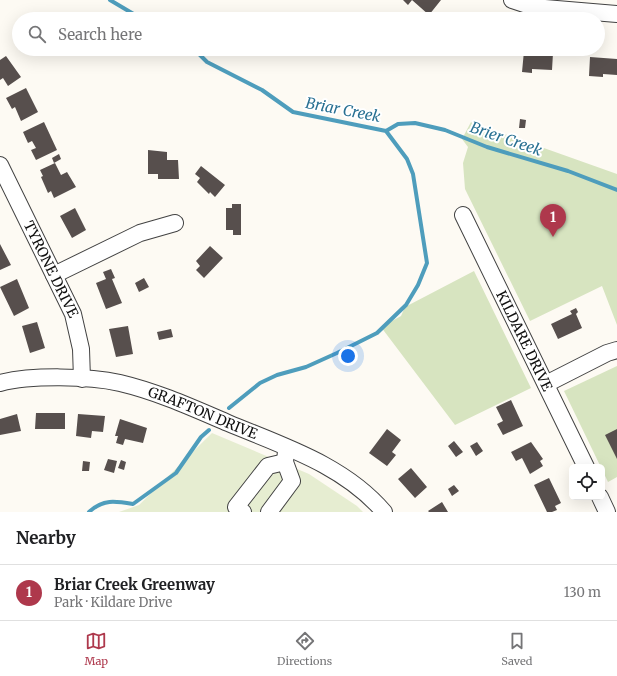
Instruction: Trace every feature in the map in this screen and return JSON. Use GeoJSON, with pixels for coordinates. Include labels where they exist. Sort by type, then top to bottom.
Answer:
{"type":"FeatureCollection","features":[{"type":"Feature","properties":{"kind":"street"},"geometry":{"type":"LineString","coordinates":[[512,0],[533,7],[593,12]]}},
{"type":"Feature","properties":{"kind":"street"},"geometry":{"type":"LineString","coordinates":[[605,13],[617,14]]}},
{"type":"Feature","properties":{"kind":"street","name":"TYRONE DRIVE"},"geometry":{"type":"LineString","coordinates":[[0,165],[73,314],[77,326],[81,349],[82,379]]}},
{"type":"Feature","properties":{"kind":"street","name":"KILDARE DRIVE"},"geometry":{"type":"LineString","coordinates":[[463,215],[585,464]]}},
{"type":"Feature","properties":{"kind":"street"},"geometry":{"type":"LineString","coordinates":[[54,274],[140,233],[158,226],[175,223]]}},
{"type":"Feature","properties":{"kind":"street"},"geometry":{"type":"LineString","coordinates":[[546,384],[607,353],[617,350]]}},
{"type":"Feature","properties":{"kind":"street","name":"GRAFTON DRIVE"},"geometry":{"type":"LineString","coordinates":[[0,383],[33,378],[82,379],[119,383],[154,392],[285,455],[316,460],[340,474],[367,494],[384,512]]}},
{"type":"Feature","properties":{"kind":"street"},"geometry":{"type":"LineString","coordinates":[[242,512],[236,507],[268,466],[285,455],[292,480],[268,512]]}},
{"type":"Feature","properties":{"kind":"street"},"geometry":{"type":"LineString","coordinates":[[601,500],[607,512]]}},
{"type":"Feature","properties":{"kind":"green space"},"geometry":{"type":"Polygon","coordinates":[[[471,122],[617,174],[617,325],[602,286],[530,321],[465,189],[463,163],[468,147],[462,139],[471,122]]]}},
{"type":"Feature","properties":{"kind":"green space"},"geometry":{"type":"Polygon","coordinates":[[[474,271],[531,388],[455,425],[381,327],[401,316],[405,307],[474,271]]]}},
{"type":"Feature","properties":{"kind":"green space"},"geometry":{"type":"Polygon","coordinates":[[[617,366],[617,477],[608,482],[605,476],[605,464],[599,464],[564,391],[617,366]]]}},
{"type":"Feature","properties":{"kind":"green space"},"geometry":{"type":"Polygon","coordinates":[[[212,433],[309,474],[357,506],[363,512],[119,512],[139,505],[212,433]]]}},
{"type":"Feature","properties":{"kind":"building"},"geometry":{"type":"Polygon","coordinates":[[[403,0],[412,0],[408,5],[403,0]]]}},
{"type":"Feature","properties":{"kind":"building"},"geometry":{"type":"Polygon","coordinates":[[[412,0],[441,0],[431,12],[426,12],[412,0]]]}},
{"type":"Feature","properties":{"kind":"building"},"geometry":{"type":"Polygon","coordinates":[[[6,56],[21,77],[8,86],[3,78],[0,80],[0,60],[6,56]]]}},
{"type":"Feature","properties":{"kind":"building"},"geometry":{"type":"Polygon","coordinates":[[[524,56],[553,56],[552,70],[532,69],[532,73],[522,72],[524,56]]]}},
{"type":"Feature","properties":{"kind":"building"},"geometry":{"type":"Polygon","coordinates":[[[590,57],[617,59],[617,75],[603,74],[603,77],[589,76],[590,57]]]}},
{"type":"Feature","properties":{"kind":"building"},"geometry":{"type":"Polygon","coordinates":[[[26,88],[38,112],[21,121],[15,107],[12,109],[6,98],[26,88]]]}},
{"type":"Feature","properties":{"kind":"building"},"geometry":{"type":"Polygon","coordinates":[[[520,119],[526,120],[525,128],[519,128],[520,119]]]}},
{"type":"Feature","properties":{"kind":"building"},"geometry":{"type":"Polygon","coordinates":[[[44,122],[57,150],[36,160],[31,150],[36,148],[32,141],[28,143],[23,132],[44,122]]]}},
{"type":"Feature","properties":{"kind":"building"},"geometry":{"type":"Polygon","coordinates":[[[148,150],[167,152],[167,160],[178,160],[179,179],[158,179],[158,174],[148,174],[148,150]]]}},
{"type":"Feature","properties":{"kind":"building"},"geometry":{"type":"Polygon","coordinates":[[[59,154],[61,159],[54,163],[52,158],[59,154]]]}},
{"type":"Feature","properties":{"kind":"building"},"geometry":{"type":"Polygon","coordinates":[[[55,163],[61,175],[67,172],[76,187],[54,198],[51,191],[48,193],[41,177],[43,176],[40,170],[55,163]]]}},
{"type":"Feature","properties":{"kind":"building"},"geometry":{"type":"Polygon","coordinates":[[[201,166],[225,185],[215,197],[210,192],[209,194],[197,182],[200,178],[195,174],[201,166]]]}},
{"type":"Feature","properties":{"kind":"building"},"geometry":{"type":"Polygon","coordinates":[[[232,204],[241,204],[241,235],[233,235],[233,230],[226,230],[226,208],[232,208],[232,204]]]}},
{"type":"Feature","properties":{"kind":"building"},"geometry":{"type":"Polygon","coordinates":[[[75,208],[86,230],[72,238],[60,216],[75,208]]]}},
{"type":"Feature","properties":{"kind":"building"},"geometry":{"type":"Polygon","coordinates":[[[0,244],[11,265],[0,270],[0,244]]]}},
{"type":"Feature","properties":{"kind":"building"},"geometry":{"type":"Polygon","coordinates":[[[210,246],[223,258],[204,278],[196,270],[200,266],[196,261],[210,246]]]}},
{"type":"Feature","properties":{"kind":"building"},"geometry":{"type":"Polygon","coordinates":[[[111,269],[115,278],[112,279],[122,303],[106,309],[96,283],[106,279],[103,272],[111,269]]]}},
{"type":"Feature","properties":{"kind":"building"},"geometry":{"type":"Polygon","coordinates":[[[144,278],[149,287],[139,292],[135,283],[144,278]]]}},
{"type":"Feature","properties":{"kind":"building"},"geometry":{"type":"Polygon","coordinates":[[[17,279],[29,308],[14,316],[0,287],[17,279]]]}},
{"type":"Feature","properties":{"kind":"building"},"geometry":{"type":"Polygon","coordinates":[[[576,308],[578,312],[576,314],[582,328],[558,339],[551,324],[572,314],[570,311],[576,308]]]}},
{"type":"Feature","properties":{"kind":"building"},"geometry":{"type":"Polygon","coordinates":[[[37,322],[45,348],[30,353],[22,326],[37,322]]]}},
{"type":"Feature","properties":{"kind":"building"},"geometry":{"type":"Polygon","coordinates":[[[128,326],[133,354],[116,357],[109,329],[128,326]]]}},
{"type":"Feature","properties":{"kind":"building"},"geometry":{"type":"Polygon","coordinates":[[[171,329],[173,337],[159,340],[157,332],[171,329]]]}},
{"type":"Feature","properties":{"kind":"building"},"geometry":{"type":"Polygon","coordinates":[[[511,400],[523,426],[503,435],[497,424],[503,421],[496,407],[511,400]]]}},
{"type":"Feature","properties":{"kind":"building"},"geometry":{"type":"Polygon","coordinates":[[[36,413],[65,413],[65,429],[35,429],[36,413]]]}},
{"type":"Feature","properties":{"kind":"building"},"geometry":{"type":"Polygon","coordinates":[[[17,414],[21,431],[0,435],[0,419],[17,414]]]}},
{"type":"Feature","properties":{"kind":"building"},"geometry":{"type":"Polygon","coordinates":[[[78,414],[105,416],[103,432],[92,431],[91,438],[76,436],[78,414]]]}},
{"type":"Feature","properties":{"kind":"building"},"geometry":{"type":"Polygon","coordinates":[[[120,419],[147,428],[143,443],[125,439],[123,445],[116,443],[118,436],[115,436],[120,419]]]}},
{"type":"Feature","properties":{"kind":"building"},"geometry":{"type":"Polygon","coordinates":[[[387,429],[401,440],[392,452],[396,455],[387,466],[369,453],[387,429]]]}},
{"type":"Feature","properties":{"kind":"building"},"geometry":{"type":"Polygon","coordinates":[[[617,429],[617,459],[605,435],[617,429]]]}},
{"type":"Feature","properties":{"kind":"building"},"geometry":{"type":"Polygon","coordinates":[[[454,441],[463,452],[456,457],[448,446],[454,441]]]}},
{"type":"Feature","properties":{"kind":"building"},"geometry":{"type":"Polygon","coordinates":[[[477,442],[483,451],[476,456],[470,446],[477,442]]]}},
{"type":"Feature","properties":{"kind":"building"},"geometry":{"type":"Polygon","coordinates":[[[531,442],[543,459],[540,461],[543,466],[530,474],[522,458],[516,461],[511,452],[531,442]]]}},
{"type":"Feature","properties":{"kind":"building"},"geometry":{"type":"Polygon","coordinates":[[[108,459],[117,461],[114,473],[104,470],[108,459]]]}},
{"type":"Feature","properties":{"kind":"building"},"geometry":{"type":"Polygon","coordinates":[[[121,460],[126,462],[124,470],[118,468],[121,460]]]}},
{"type":"Feature","properties":{"kind":"building"},"geometry":{"type":"Polygon","coordinates":[[[83,461],[90,462],[89,471],[82,471],[83,461]]]}},
{"type":"Feature","properties":{"kind":"building"},"geometry":{"type":"Polygon","coordinates":[[[411,468],[427,487],[415,498],[398,479],[411,468]]]}},
{"type":"Feature","properties":{"kind":"building"},"geometry":{"type":"Polygon","coordinates":[[[549,478],[561,503],[555,506],[557,510],[552,512],[547,512],[534,485],[549,478]]]}},
{"type":"Feature","properties":{"kind":"building"},"geometry":{"type":"Polygon","coordinates":[[[454,485],[459,491],[452,496],[448,489],[454,485]]]}},
{"type":"Feature","properties":{"kind":"building"},"geometry":{"type":"Polygon","coordinates":[[[442,502],[448,512],[428,511],[442,502]]]}},
{"type":"Feature","properties":{"kind":"waterway","name":"Briar Creek"},"geometry":{"type":"LineString","coordinates":[[110,0],[130,12]]}},
{"type":"Feature","properties":{"kind":"waterway","name":"Briar Creek"},"geometry":{"type":"LineString","coordinates":[[201,56],[207,62],[262,90],[293,112],[386,131]]}},
{"type":"Feature","properties":{"kind":"waterway","name":"Brier Creek"},"geometry":{"type":"LineString","coordinates":[[386,131],[398,124],[415,123],[445,130],[487,147],[568,171],[617,190]]}},
{"type":"Feature","properties":{"kind":"waterway"},"geometry":{"type":"LineString","coordinates":[[229,408],[260,383],[277,375],[306,367],[377,333],[406,305],[418,285],[427,263],[413,174],[407,159],[386,131]]}},
{"type":"Feature","properties":{"kind":"waterway"},"geometry":{"type":"LineString","coordinates":[[89,512],[104,503],[120,502],[133,504],[176,473],[201,437],[209,430]]}},
{"type":"Feature","properties":{"kind":"place","name":"Briar Creek Greenway"},"geometry":{"type":"Point","coordinates":[553,237]}}]}
